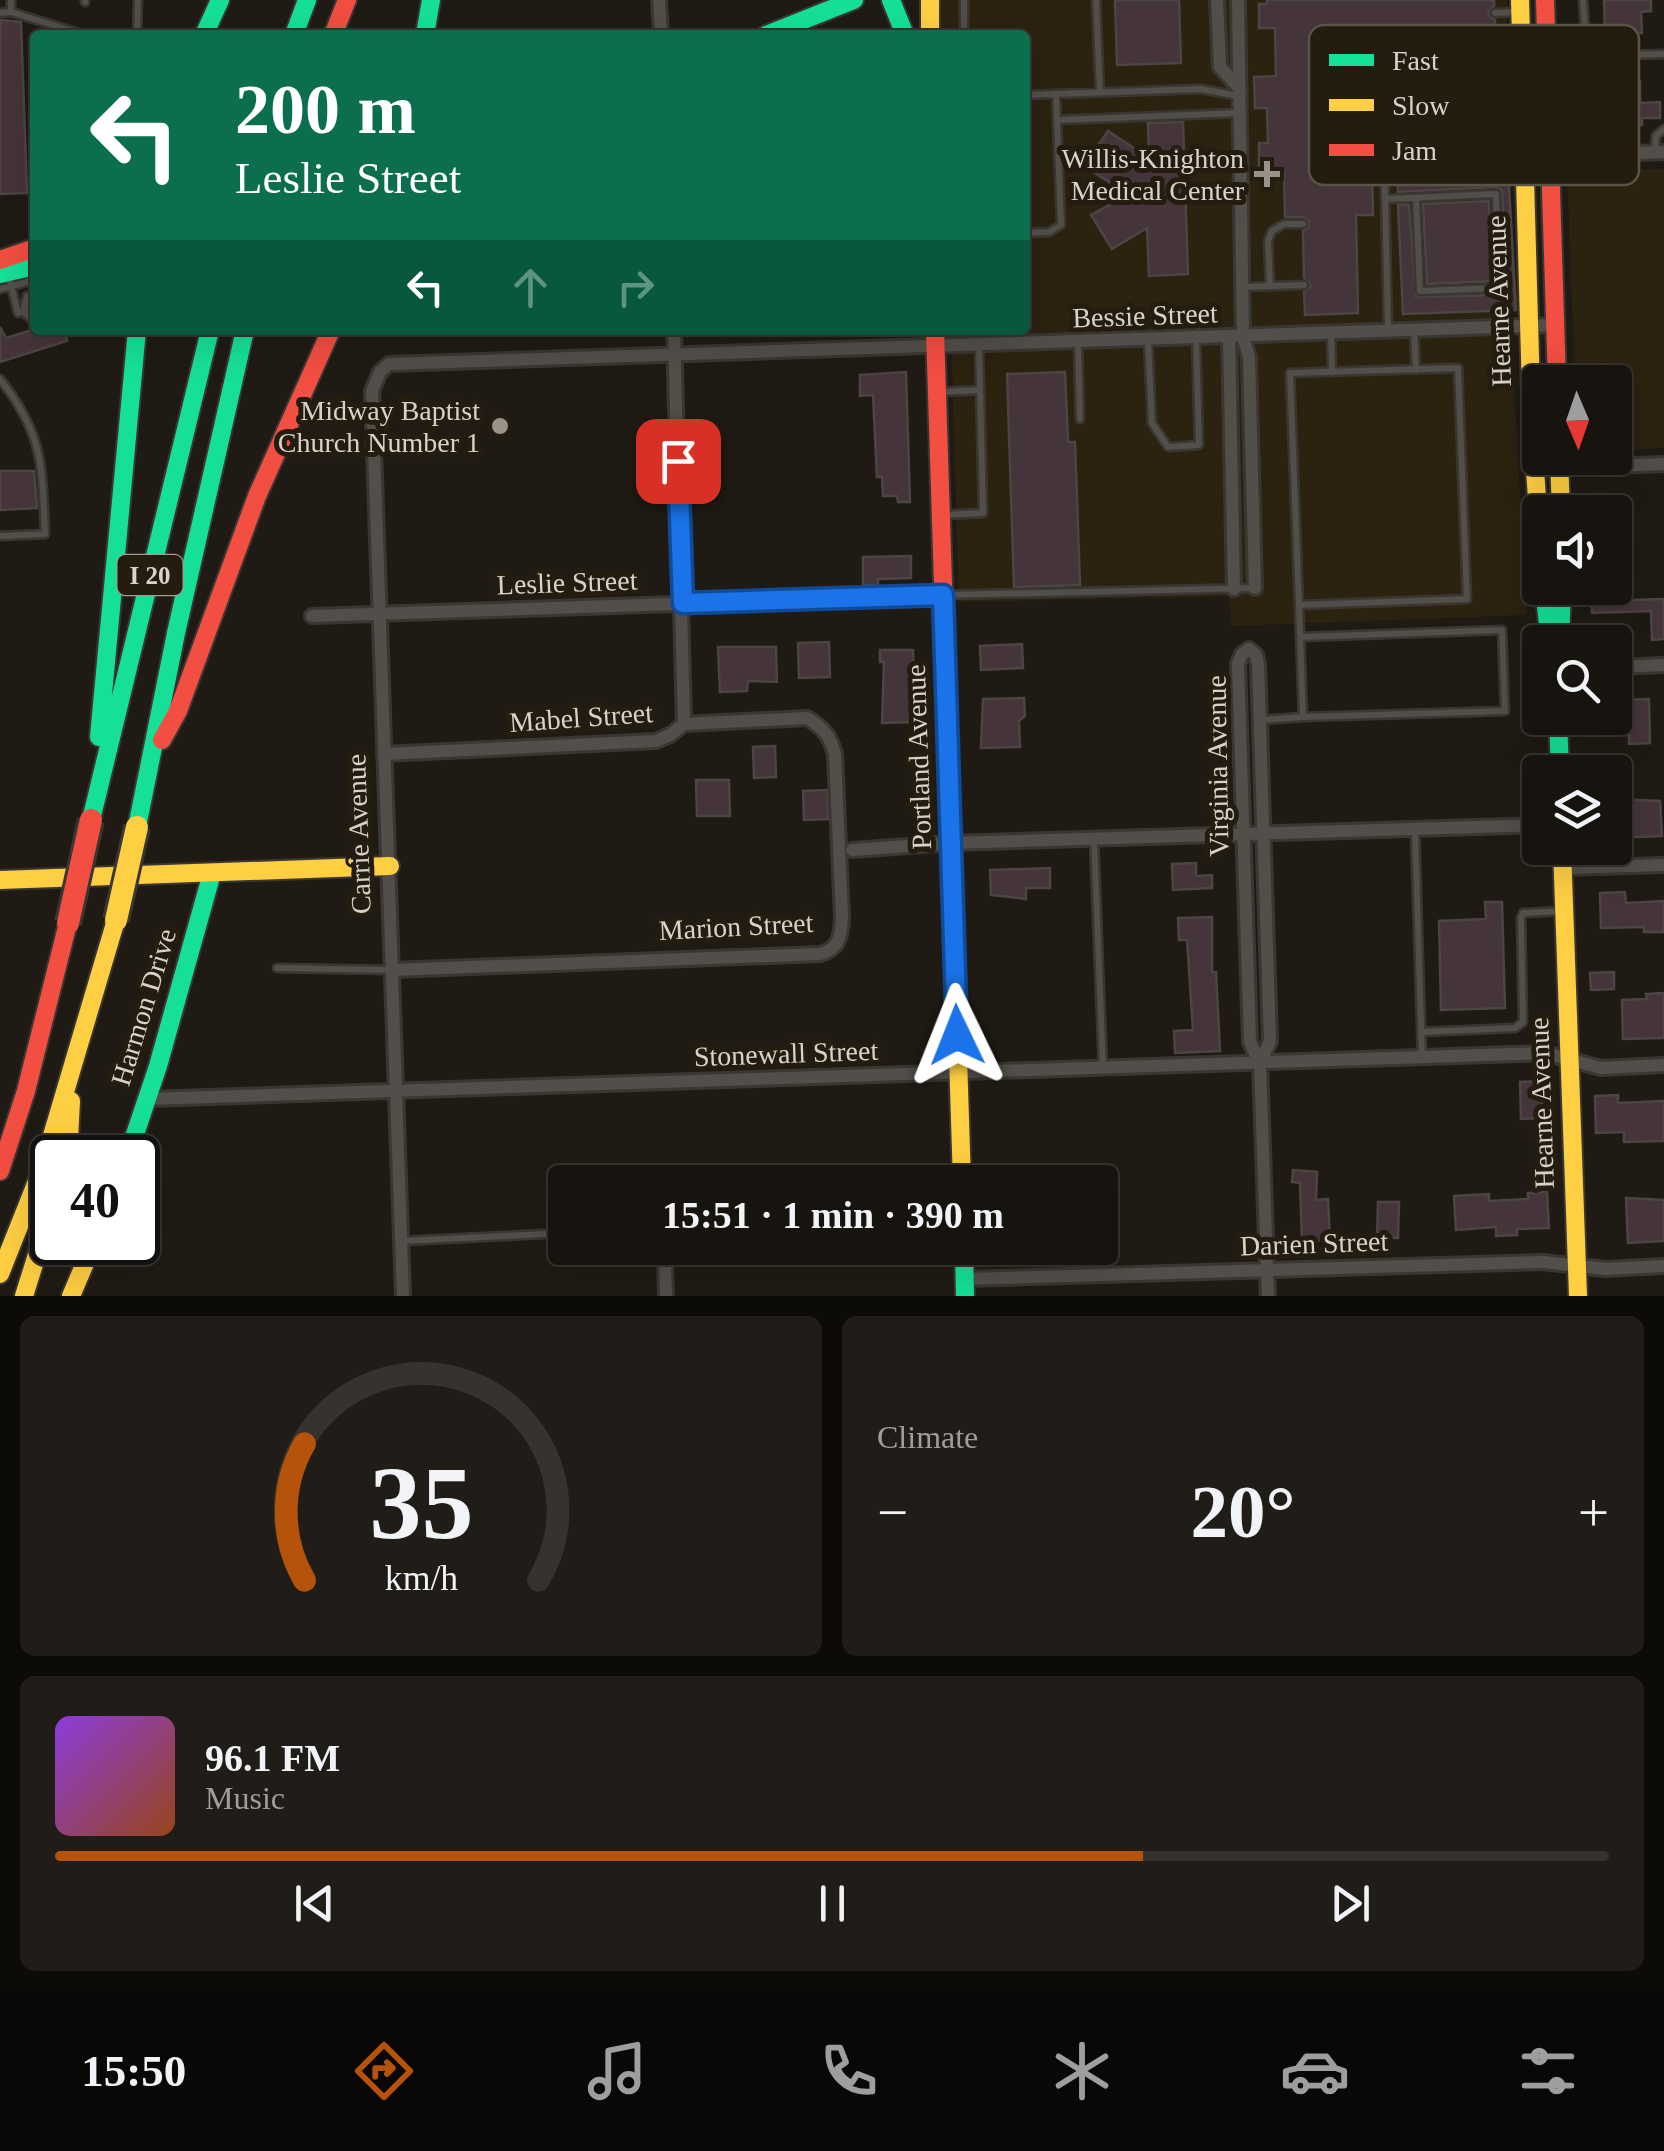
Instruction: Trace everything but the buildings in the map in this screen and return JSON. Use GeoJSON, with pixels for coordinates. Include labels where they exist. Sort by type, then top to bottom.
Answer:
{"type":"FeatureCollection","features":[{"type":"Feature","properties":{"kind":"main road"},"geometry":{"type":"LineString","coordinates":[[206,30],[217,0]]}},
{"type":"Feature","properties":{"kind":"main road"},"geometry":{"type":"LineString","coordinates":[[296,30],[307,0]]}},
{"type":"Feature","properties":{"kind":"main road"},"geometry":{"type":"LineString","coordinates":[[335,30],[346,0]]}},
{"type":"Feature","properties":{"kind":"main road"},"geometry":{"type":"LineString","coordinates":[[427,30],[431,0]]}},
{"type":"Feature","properties":{"kind":"main road"},"geometry":{"type":"LineString","coordinates":[[779,30],[854,0]]}},
{"type":"Feature","properties":{"kind":"main road"},"geometry":{"type":"LineString","coordinates":[[891,0],[902,30]]}},
{"type":"Feature","properties":{"kind":"main road"},"geometry":{"type":"LineString","coordinates":[[930,0],[930,30]]}},
{"type":"Feature","properties":{"kind":"main road"},"geometry":{"type":"LineString","coordinates":[[1520,6],[1545,5]]}},
{"type":"Feature","properties":{"kind":"main road","name":"Hearne Avenue"},"geometry":{"type":"LineString","coordinates":[[1518,185],[1531,365]]}},
{"type":"Feature","properties":{"kind":"main road","name":"Hearne Avenue"},"geometry":{"type":"LineString","coordinates":[[1550,185],[1555,365]]}},
{"type":"Feature","properties":{"kind":"main road"},"geometry":{"type":"LineString","coordinates":[[4,276],[30,253]]}},
{"type":"Feature","properties":{"kind":"main road"},"geometry":{"type":"LineString","coordinates":[[4,276],[30,268]]}},
{"type":"Feature","properties":{"kind":"main road"},"geometry":{"type":"LineString","coordinates":[[91,820],[137,335]]}},
{"type":"Feature","properties":{"kind":"main road","name":"I 20"},"geometry":{"type":"LineString","coordinates":[[0,1172],[68,924],[209,335]]}},
{"type":"Feature","properties":{"kind":"main road","name":"I 20"},"geometry":{"type":"LineString","coordinates":[[0,1274],[43,1166],[116,920],[244,335]]}},
{"type":"Feature","properties":{"kind":"main road"},"geometry":{"type":"LineString","coordinates":[[151,760],[178,710],[257,496],[329,335]]}},
{"type":"Feature","properties":{"kind":"main road","name":"Portland Avenue"},"geometry":{"type":"LineString","coordinates":[[935,338],[961,1165]]}},
{"type":"Feature","properties":{"kind":"main road","name":"Hearne Avenue"},"geometry":{"type":"LineString","coordinates":[[1563,865],[1578,1296]]}},
{"type":"Feature","properties":{"kind":"main road"},"geometry":{"type":"LineString","coordinates":[[0,880],[390,866]]}},
{"type":"Feature","properties":{"kind":"main road","name":"Harmon Drive"},"geometry":{"type":"LineString","coordinates":[[135,1135],[212,872]]}},
{"type":"Feature","properties":{"kind":"main road"},"geometry":{"type":"LineString","coordinates":[[69,1135],[72,1077]]}},
{"type":"Feature","properties":{"kind":"main road"},"geometry":{"type":"LineString","coordinates":[[0,1158],[14,1128]]}},
{"type":"Feature","properties":{"kind":"main road"},"geometry":{"type":"LineString","coordinates":[[24,1296],[34,1265]]}},
{"type":"Feature","properties":{"kind":"main road"},"geometry":{"type":"LineString","coordinates":[[71,1296],[84,1265]]}},
{"type":"Feature","properties":{"kind":"street"},"geometry":{"type":"LineString","coordinates":[[658,0],[661,30]]}},
{"type":"Feature","properties":{"kind":"street"},"geometry":{"type":"LineString","coordinates":[[1217,0],[1220,67],[1240,92]]}},
{"type":"Feature","properties":{"kind":"street"},"geometry":{"type":"LineString","coordinates":[[1234,589],[1236,337],[1242,287],[1238,0]]}},
{"type":"Feature","properties":{"kind":"street","name":"Bessie Street"},"geometry":{"type":"LineString","coordinates":[[380,372],[389,364],[675,354],[935,338],[979,345],[1554,325]]}},
{"type":"Feature","properties":{"kind":"street","name":"Mabel Street"},"geometry":{"type":"LineString","coordinates":[[384,754],[656,742],[684,724],[674,335]]}},
{"type":"Feature","properties":{"kind":"street"},"geometry":{"type":"LineString","coordinates":[[1236,337],[1248,357],[1255,588]]}},
{"type":"Feature","properties":{"kind":"street","name":"Carrie Avenue"},"geometry":{"type":"LineString","coordinates":[[380,372],[372,391],[402,1296]]}},
{"type":"Feature","properties":{"kind":"street"},"geometry":{"type":"LineString","coordinates":[[1632,463],[1664,464]]}},
{"type":"Feature","properties":{"kind":"street","name":"Leslie Street"},"geometry":{"type":"LineString","coordinates":[[312,616],[943,595]]}},
{"type":"Feature","properties":{"kind":"street","name":"Virginia Avenue"},"geometry":{"type":"LineString","coordinates":[[1260,1064],[1270,1041],[1258,664],[1256,655],[1248,648],[1238,664],[1243,835],[1250,1042],[1260,1064],[1268,1296]]}},
{"type":"Feature","properties":{"kind":"street"},"geometry":{"type":"LineString","coordinates":[[1632,666],[1664,665]]}},
{"type":"Feature","properties":{"kind":"street","name":"Marion Street"},"geometry":{"type":"LineString","coordinates":[[393,970],[830,951],[841,935],[842,918],[835,754],[831,738],[807,718],[684,724]]}},
{"type":"Feature","properties":{"kind":"street"},"geometry":{"type":"LineString","coordinates":[[852,850],[1522,827]]}},
{"type":"Feature","properties":{"kind":"street"},"geometry":{"type":"LineString","coordinates":[[1632,863],[1664,865]]}},
{"type":"Feature","properties":{"kind":"street","name":"Stonewall Street"},"geometry":{"type":"LineString","coordinates":[[147,1099],[1545,1053],[1601,1068],[1664,1066]]}},
{"type":"Feature","properties":{"kind":"street","name":"Darien Street"},"geometry":{"type":"LineString","coordinates":[[965,1288],[1267,1270],[1542,1262],[1605,1268],[1664,1266]]}},
{"type":"Feature","properties":{"kind":"street"},"geometry":{"type":"LineString","coordinates":[[665,1265],[666,1296]]}},
{"type":"Feature","properties":{"kind":"lane"},"geometry":{"type":"LineString","coordinates":[[10,0],[10,12]]}},
{"type":"Feature","properties":{"kind":"lane"},"geometry":{"type":"LineString","coordinates":[[136,30],[138,0]]}},
{"type":"Feature","properties":{"kind":"lane"},"geometry":{"type":"LineString","coordinates":[[964,0],[964,30]]}},
{"type":"Feature","properties":{"kind":"lane"},"geometry":{"type":"LineString","coordinates":[[1096,0],[1100,92]]}},
{"type":"Feature","properties":{"kind":"lane"},"geometry":{"type":"LineString","coordinates":[[1583,0],[1585,25]]}},
{"type":"Feature","properties":{"kind":"lane"},"geometry":{"type":"LineString","coordinates":[[1495,13],[1520,6]]}},
{"type":"Feature","properties":{"kind":"lane"},"geometry":{"type":"LineString","coordinates":[[0,13],[10,12],[69,30]]}},
{"type":"Feature","properties":{"kind":"lane"},"geometry":{"type":"LineString","coordinates":[[1639,55],[1664,54]]}},
{"type":"Feature","properties":{"kind":"lane"},"geometry":{"type":"LineString","coordinates":[[1030,95],[1201,89],[1240,92]]}},
{"type":"Feature","properties":{"kind":"lane"},"geometry":{"type":"LineString","coordinates":[[1030,233],[1049,232],[1061,225],[1056,94]]}},
{"type":"Feature","properties":{"kind":"lane"},"geometry":{"type":"LineString","coordinates":[[1057,120],[1240,113]]}},
{"type":"Feature","properties":{"kind":"lane"},"geometry":{"type":"LineString","coordinates":[[1660,152],[1656,136],[1664,128]]}},
{"type":"Feature","properties":{"kind":"lane"},"geometry":{"type":"LineString","coordinates":[[1385,185],[1388,330]]}},
{"type":"Feature","properties":{"kind":"lane"},"geometry":{"type":"LineString","coordinates":[[1385,199],[1496,194],[1499,288],[1420,291],[1416,198]]}},
{"type":"Feature","properties":{"kind":"lane"},"geometry":{"type":"LineString","coordinates":[[1270,286],[1268,242],[1272,231],[1284,224],[1303,224]]}},
{"type":"Feature","properties":{"kind":"lane"},"geometry":{"type":"LineString","coordinates":[[26,310],[18,313],[4,276],[30,279]]}},
{"type":"Feature","properties":{"kind":"lane"},"geometry":{"type":"LineString","coordinates":[[1242,287],[1304,285]]}},
{"type":"Feature","properties":{"kind":"lane"},"geometry":{"type":"LineString","coordinates":[[26,296],[30,316]]}},
{"type":"Feature","properties":{"kind":"lane"},"geometry":{"type":"LineString","coordinates":[[1414,330],[1416,370]]}},
{"type":"Feature","properties":{"kind":"lane"},"geometry":{"type":"LineString","coordinates":[[1331,333],[1332,372]]}},
{"type":"Feature","properties":{"kind":"lane"},"geometry":{"type":"LineString","coordinates":[[1148,340],[1152,423],[1168,447],[1199,445],[1196,338]]}},
{"type":"Feature","properties":{"kind":"lane"},"geometry":{"type":"LineString","coordinates":[[1078,342],[1080,419]]}},
{"type":"Feature","properties":{"kind":"lane"},"geometry":{"type":"LineString","coordinates":[[940,515],[983,513],[979,345]]}},
{"type":"Feature","properties":{"kind":"lane"},"geometry":{"type":"LineString","coordinates":[[1300,605],[1467,599],[1458,368],[1290,373],[1304,717]]}},
{"type":"Feature","properties":{"kind":"lane"},"geometry":{"type":"LineString","coordinates":[[0,379],[22,406],[41,454],[45,534],[0,536]]}},
{"type":"Feature","properties":{"kind":"lane"},"geometry":{"type":"LineString","coordinates":[[936,392],[980,390]]}},
{"type":"Feature","properties":{"kind":"lane"},"geometry":{"type":"LineString","coordinates":[[943,595],[1255,588]]}},
{"type":"Feature","properties":{"kind":"lane"},"geometry":{"type":"LineString","coordinates":[[1259,720],[1505,710],[1502,630],[1301,638]]}},
{"type":"Feature","properties":{"kind":"lane"},"geometry":{"type":"LineString","coordinates":[[1414,830],[1422,1058]]}},
{"type":"Feature","properties":{"kind":"lane"},"geometry":{"type":"LineString","coordinates":[[1094,839],[1103,1068]]}},
{"type":"Feature","properties":{"kind":"lane"},"geometry":{"type":"LineString","coordinates":[[1422,1032],[1514,1028],[1523,1022],[1521,918],[1523,913],[1564,911]]}},
{"type":"Feature","properties":{"kind":"lane"},"geometry":{"type":"LineString","coordinates":[[277,968],[393,970]]}},
{"type":"Feature","properties":{"kind":"lane"},"geometry":{"type":"LineString","coordinates":[[401,1241],[548,1235]]}},
{"type":"Feature","properties":{"kind":"shaded area","name":"Willis-Knighton Medical Center"},"geometry":{"type":"Polygon","coordinates":[[[937,0],[1507,0],[1507,25],[1309,25],[1309,185],[1509,185],[1522,605],[1526,605],[1527,615],[1232,626],[1229,596],[959,602],[951,335],[1030,335],[1030,30],[940,30],[937,0]]]}},
{"type":"Feature","properties":{"kind":"shaded area"},"geometry":{"type":"Polygon","coordinates":[[[1664,169],[1664,448],[1632,449],[1632,365],[1574,365],[1567,185],[1639,185],[1639,170],[1664,169]]]}},
{"type":"Feature","properties":{"kind":"traffic: fast"},"geometry":{"type":"LineString","coordinates":[[206,30],[220,0]]}},
{"type":"Feature","properties":{"kind":"traffic: fast"},"geometry":{"type":"LineString","coordinates":[[296,30],[307,0]]}},
{"type":"Feature","properties":{"kind":"traffic: fast"},"geometry":{"type":"LineString","coordinates":[[426,30],[431,0]]}},
{"type":"Feature","properties":{"kind":"traffic: fast"},"geometry":{"type":"LineString","coordinates":[[779,30],[854,0]]}},
{"type":"Feature","properties":{"kind":"traffic: fast"},"geometry":{"type":"LineString","coordinates":[[891,0],[903,30]]}},
{"type":"Feature","properties":{"kind":"traffic: fast"},"geometry":{"type":"LineString","coordinates":[[0,274],[30,267]]}},
{"type":"Feature","properties":{"kind":"traffic: fast"},"geometry":{"type":"LineString","coordinates":[[99,737],[137,335]]}},
{"type":"Feature","properties":{"kind":"traffic: fast"},"geometry":{"type":"LineString","coordinates":[[91,820],[209,335]]}},
{"type":"Feature","properties":{"kind":"traffic: fast"},"geometry":{"type":"LineString","coordinates":[[137,827],[176,633],[244,335]]}},
{"type":"Feature","properties":{"kind":"traffic: fast"},"geometry":{"type":"LineString","coordinates":[[1546,605],[1548,625]]}},
{"type":"Feature","properties":{"kind":"traffic: fast"},"geometry":{"type":"LineString","coordinates":[[1561,605],[1561,625]]}},
{"type":"Feature","properties":{"kind":"traffic: fast"},"geometry":{"type":"LineString","coordinates":[[1559,735],[1559,755]]}},
{"type":"Feature","properties":{"kind":"traffic: fast"},"geometry":{"type":"LineString","coordinates":[[135,1135],[212,873]]}},
{"type":"Feature","properties":{"kind":"traffic: fast"},"geometry":{"type":"LineString","coordinates":[[964,1265],[965,1296]]}},
{"type":"Feature","properties":{"kind":"traffic: slow"},"geometry":{"type":"LineString","coordinates":[[930,0],[930,30]]}},
{"type":"Feature","properties":{"kind":"traffic: slow"},"geometry":{"type":"LineString","coordinates":[[1520,0],[1521,25]]}},
{"type":"Feature","properties":{"kind":"traffic: slow"},"geometry":{"type":"LineString","coordinates":[[1525,185],[1537,495]]}},
{"type":"Feature","properties":{"kind":"traffic: slow"},"geometry":{"type":"LineString","coordinates":[[1560,475],[1560,495]]}},
{"type":"Feature","properties":{"kind":"traffic: slow"},"geometry":{"type":"LineString","coordinates":[[950,806],[961,1165]]}},
{"type":"Feature","properties":{"kind":"traffic: slow"},"geometry":{"type":"LineString","coordinates":[[116,920],[137,827]]}},
{"type":"Feature","properties":{"kind":"traffic: slow"},"geometry":{"type":"LineString","coordinates":[[1563,865],[1578,1296]]}},
{"type":"Feature","properties":{"kind":"traffic: slow"},"geometry":{"type":"LineString","coordinates":[[0,880],[390,866]]}},
{"type":"Feature","properties":{"kind":"traffic: slow"},"geometry":{"type":"LineString","coordinates":[[0,1274],[43,1166],[116,920]]}},
{"type":"Feature","properties":{"kind":"traffic: slow"},"geometry":{"type":"LineString","coordinates":[[69,1135],[71,1101]]}},
{"type":"Feature","properties":{"kind":"traffic: slow"},"geometry":{"type":"LineString","coordinates":[[24,1296],[34,1265]]}},
{"type":"Feature","properties":{"kind":"traffic: slow"},"geometry":{"type":"LineString","coordinates":[[71,1296],[84,1265]]}},
{"type":"Feature","properties":{"kind":"traffic: jam"},"geometry":{"type":"LineString","coordinates":[[335,30],[347,0]]}},
{"type":"Feature","properties":{"kind":"traffic: jam"},"geometry":{"type":"LineString","coordinates":[[1545,0],[1546,25]]}},
{"type":"Feature","properties":{"kind":"traffic: jam"},"geometry":{"type":"LineString","coordinates":[[1551,185],[1556,365]]}},
{"type":"Feature","properties":{"kind":"traffic: jam"},"geometry":{"type":"LineString","coordinates":[[0,260],[30,250]]}},
{"type":"Feature","properties":{"kind":"traffic: jam"},"geometry":{"type":"LineString","coordinates":[[162,740],[178,711],[257,496],[329,335]]}},
{"type":"Feature","properties":{"kind":"traffic: jam"},"geometry":{"type":"LineString","coordinates":[[935,335],[950,806]]}},
{"type":"Feature","properties":{"kind":"traffic: jam"},"geometry":{"type":"LineString","coordinates":[[68,923],[91,820]]}},
{"type":"Feature","properties":{"kind":"traffic: jam"},"geometry":{"type":"LineString","coordinates":[[0,1171],[26,1091],[68,923]]}},
{"type":"Feature","properties":{"kind":"place","name":"Willis-Knighton Medical Center"},"geometry":{"type":"Point","coordinates":[1267,174]}},
{"type":"Feature","properties":{"kind":"place","name":"Midway Baptist Church Number 1"},"geometry":{"type":"Point","coordinates":[500,426]}},
{"type":"Feature","properties":{"kind":"route"},"geometry":{"type":"LineString","coordinates":[[678,461],[683,603],[943,595],[957,1035]]}}]}
